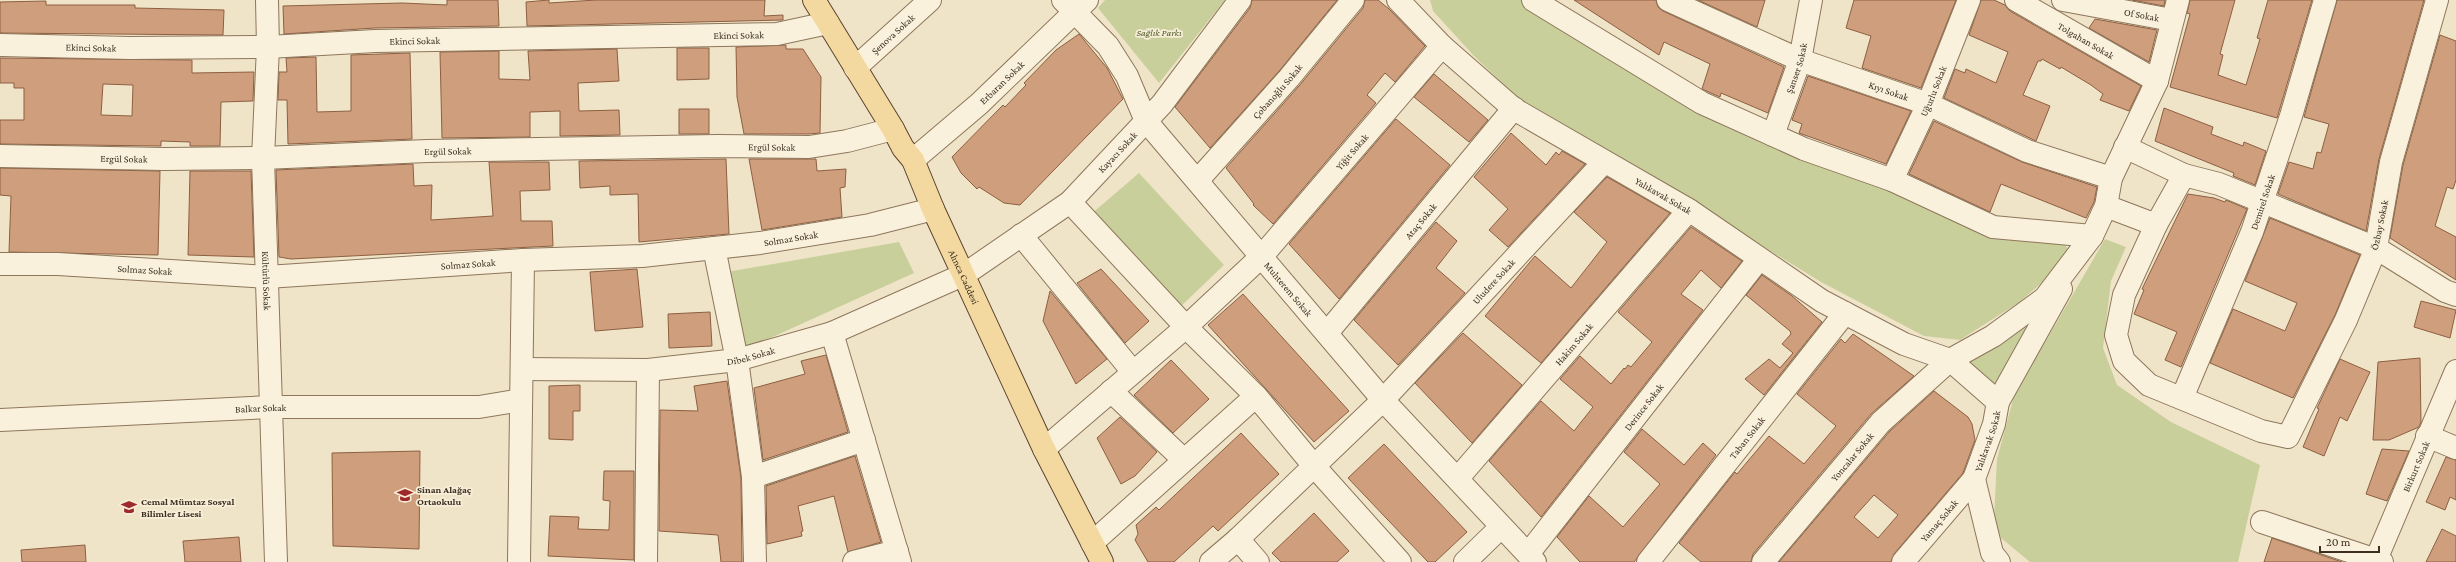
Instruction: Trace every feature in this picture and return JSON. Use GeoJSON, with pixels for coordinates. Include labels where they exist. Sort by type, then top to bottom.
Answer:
{"type":"FeatureCollection","features":[{"type":"Feature","properties":{"kind":"main road","name":"Alınca Caddesi"},"geometry":{"type":"LineString","coordinates":[[814,0],[893,128],[902,148],[913,160],[933,209],[965,274],[1044,449],[1102,562]]}},
{"type":"Feature","properties":{"kind":"street","name":"Kültürlü Sokak"},"geometry":{"type":"LineString","coordinates":[[267,0],[268,47],[263,158],[276,562]]}},
{"type":"Feature","properties":{"kind":"street","name":"Şenova Sokak"},"geometry":{"type":"LineString","coordinates":[[855,68],[930,0]]}},
{"type":"Feature","properties":{"kind":"street","name":"Kayacı Sokak"},"geometry":{"type":"LineString","coordinates":[[965,274],[1070,202],[1162,104],[1240,0]]}},
{"type":"Feature","properties":{"kind":"street","name":"Çobanoğlu Sokak"},"geometry":{"type":"LineString","coordinates":[[1198,180],[1289,78],[1353,0]]}},
{"type":"Feature","properties":{"kind":"street","name":"Yalıkavak Sokak"},"geometry":{"type":"LineString","coordinates":[[1398,0],[1442,46],[1514,108],[1604,162],[1689,210],[1822,301],[1904,344],[1950,360],[1998,402],[1994,424],[1974,479],[1992,553],[1999,562]]}},
{"type":"Feature","properties":{"kind":"street"},"geometry":{"type":"LineString","coordinates":[[1533,0],[1702,103],[1774,134],[1804,149],[1892,180],[1993,227],[2092,236]]}},
{"type":"Feature","properties":{"kind":"street","name":"Kıyı Sokak"},"geometry":{"type":"LineString","coordinates":[[1668,0],[1800,60],[1928,104],[2027,151],[2111,178]]}},
{"type":"Feature","properties":{"kind":"street","name":"Şanser Sokak"},"geometry":{"type":"LineString","coordinates":[[1774,134],[1800,60],[1811,0]]}},
{"type":"Feature","properties":{"kind":"street","name":"Uğurlu Sokak"},"geometry":{"type":"LineString","coordinates":[[1892,180],[1928,104],[1969,0]]}},
{"type":"Feature","properties":{"kind":"street","name":"Tolgahan Sokak"},"geometry":{"type":"LineString","coordinates":[[2016,0],[2157,81]]}},
{"type":"Feature","properties":{"kind":"street","name":"Of Sokak"},"geometry":{"type":"LineString","coordinates":[[2063,0],[2175,10]]}},
{"type":"Feature","properties":{"kind":"street","name":"Demirel Sokak"},"geometry":{"type":"LineString","coordinates":[[2182,398],[2262,203],[2291,116],[2325,0]]}},
{"type":"Feature","properties":{"kind":"street","name":"Özbay Sokak"},"geometry":{"type":"LineString","coordinates":[[2182,398],[2261,431],[2288,437],[2346,320],[2376,248],[2391,162],[2437,0]]}},
{"type":"Feature","properties":{"kind":"street","name":"Muhterem Sokak"},"geometry":{"type":"LineString","coordinates":[[1075,4],[1108,46],[1127,76],[1146,121],[1198,180],[1384,400],[1531,558]]}},
{"type":"Feature","properties":{"kind":"street","name":"Erbaran Sokak"},"geometry":{"type":"LineString","coordinates":[[913,160],[979,104],[1075,4]]}},
{"type":"Feature","properties":{"kind":"street"},"geometry":{"type":"LineString","coordinates":[[1998,402],[2092,236],[2106,206],[2111,178],[2157,81],[2175,10]]}},
{"type":"Feature","properties":{"kind":"street","name":"Ekinci Sokak"},"geometry":{"type":"LineString","coordinates":[[0,46],[130,48],[268,47],[375,41],[777,34],[828,23]]}},
{"type":"Feature","properties":{"kind":"street","name":"Yiğit Sokak"},"geometry":{"type":"LineString","coordinates":[[1044,449],[1186,327],[1262,256],[1442,46]]}},
{"type":"Feature","properties":{"kind":"street","name":"Ataç Sokak"},"geometry":{"type":"LineString","coordinates":[[1327,333],[1514,108]]}},
{"type":"Feature","properties":{"kind":"street","name":"Ergül Sokak"},"geometry":{"type":"LineString","coordinates":[[0,156],[263,158],[435,151],[718,146],[808,147],[847,141],[893,128]]}},
{"type":"Feature","properties":{"kind":"street"},"geometry":{"type":"LineString","coordinates":[[2125,147],[2184,175],[2218,184],[2376,248],[2445,291],[2456,295]]}},
{"type":"Feature","properties":{"kind":"street","name":"Uludere Sokak"},"geometry":{"type":"LineString","coordinates":[[1212,562],[1384,400],[1604,162]]}},
{"type":"Feature","properties":{"kind":"street"},"geometry":{"type":"LineString","coordinates":[[2182,398],[2149,385],[2134,372],[2124,361],[2116,335],[2124,295],[2156,224],[2184,175]]}},
{"type":"Feature","properties":{"kind":"street"},"geometry":{"type":"LineString","coordinates":[[1070,202],[1186,327],[1256,396],[1314,466],[1400,562]]}},
{"type":"Feature","properties":{"kind":"street"},"geometry":{"type":"LineString","coordinates":[[2106,206],[2156,224]]}},
{"type":"Feature","properties":{"kind":"street","name":"Solmaz Sokak"},"geometry":{"type":"LineString","coordinates":[[0,264],[58,264],[266,277],[523,260],[642,256],[714,248],[870,224],[933,209]]}},
{"type":"Feature","properties":{"kind":"street","name":"Hakim Sokak"},"geometry":{"type":"LineString","coordinates":[[1458,478],[1689,210]]}},
{"type":"Feature","properties":{"kind":"street"},"geometry":{"type":"LineString","coordinates":[[1021,235],[1133,372]]}},
{"type":"Feature","properties":{"kind":"street"},"geometry":{"type":"LineString","coordinates":[[1950,360],[1993,336],[2045,298],[2092,236]]}},
{"type":"Feature","properties":{"kind":"street"},"geometry":{"type":"LineString","coordinates":[[714,248],[737,360],[753,477],[755,562]]}},
{"type":"Feature","properties":{"kind":"street","name":"Derince Sokak"},"geometry":{"type":"LineString","coordinates":[[1531,558],[1759,259]]}},
{"type":"Feature","properties":{"kind":"street"},"geometry":{"type":"LineString","coordinates":[[519,562],[523,260]]}},
{"type":"Feature","properties":{"kind":"street","name":"Dibek Sokak"},"geometry":{"type":"LineString","coordinates":[[522,369],[648,370],[737,360],[832,333],[965,274]]}},
{"type":"Feature","properties":{"kind":"street","name":"Taban Sokak"},"geometry":{"type":"LineString","coordinates":[[1648,562],[1846,313]]}},
{"type":"Feature","properties":{"kind":"street"},"geometry":{"type":"LineString","coordinates":[[832,333],[899,557],[854,562]]}},
{"type":"Feature","properties":{"kind":"street","name":"Yoncalar Sokak"},"geometry":{"type":"LineString","coordinates":[[1763,562],[1881,422],[1950,360]]}},
{"type":"Feature","properties":{"kind":"street"},"geometry":{"type":"LineString","coordinates":[[646,562],[648,370]]}},
{"type":"Feature","properties":{"kind":"street","name":"Birkurt Sokak"},"geometry":{"type":"LineString","coordinates":[[2378,561],[2427,436],[2456,371]]}},
{"type":"Feature","properties":{"kind":"street"},"geometry":{"type":"LineString","coordinates":[[1111,391],[1184,460]]}},
{"type":"Feature","properties":{"kind":"street"},"geometry":{"type":"LineString","coordinates":[[1092,543],[1256,396]]}},
{"type":"Feature","properties":{"kind":"street","name":"Balkar Sokak"},"geometry":{"type":"LineString","coordinates":[[0,420],[271,407],[479,407],[521,400]]}},
{"type":"Feature","properties":{"kind":"street"},"geometry":{"type":"LineString","coordinates":[[2427,436],[2456,448]]}},
{"type":"Feature","properties":{"kind":"street"},"geometry":{"type":"LineString","coordinates":[[753,477],[864,440]]}},
{"type":"Feature","properties":{"kind":"street","name":"Yamaç Sokak"},"geometry":{"type":"LineString","coordinates":[[1903,562],[1974,479]]}},
{"type":"Feature","properties":{"kind":"street"},"geometry":{"type":"LineString","coordinates":[[2262,522],[2378,561]]}},
{"type":"Feature","properties":{"kind":"street"},"geometry":{"type":"LineString","coordinates":[[1465,562],[1501,527]]}},
{"type":"Feature","properties":{"kind":"street"},"geometry":{"type":"LineString","coordinates":[[1238,539],[1258,562]]}},
{"type":"Feature","properties":{"kind":"green space","name":"Sağlık Parkı"},"geometry":{"type":"Polygon","coordinates":[[[1105,0],[1225,0],[1159,83],[1098,8],[1105,0]]]}},
{"type":"Feature","properties":{"kind":"green space"},"geometry":{"type":"Polygon","coordinates":[[[1430,0],[1532,0],[1773,135],[1993,227],[2055,233],[2074,256],[2018,303],[1960,340],[1924,336],[1821,282],[1650,177],[1533,113],[1474,56],[1433,11],[1430,0]]]}},
{"type":"Feature","properties":{"kind":"green space"},"geometry":{"type":"Polygon","coordinates":[[[1139,173],[1224,265],[1178,309],[1090,215],[1139,173]]]}},
{"type":"Feature","properties":{"kind":"green space"},"geometry":{"type":"Polygon","coordinates":[[[2105,239],[2126,247],[2111,281],[2103,348],[2117,385],[2171,422],[2260,465],[2238,562],[2030,562],[2001,538],[1994,519],[1997,459],[2014,396],[2105,239]]]}},
{"type":"Feature","properties":{"kind":"green space"},"geometry":{"type":"Polygon","coordinates":[[[899,242],[914,273],[744,350],[727,272],[899,242]]]}},
{"type":"Feature","properties":{"kind":"green space"},"geometry":{"type":"Polygon","coordinates":[[[2045,298],[1998,402],[1950,360],[2045,298]]]}},
{"type":"Feature","properties":{"kind":"building"},"geometry":{"type":"Polygon","coordinates":[[[447,0],[498,0],[499,26],[375,28],[284,34],[283,6],[402,3],[447,5],[447,0]]]}},
{"type":"Feature","properties":{"kind":"building"},"geometry":{"type":"Polygon","coordinates":[[[549,0],[549,3],[596,0],[765,0],[764,16],[783,15],[783,20],[527,26],[526,2],[549,0]]]}},
{"type":"Feature","properties":{"kind":"building"},"geometry":{"type":"Polygon","coordinates":[[[1252,0],[1337,0],[1280,70],[1210,148],[1175,107],[1250,8],[1252,0]]]}},
{"type":"Feature","properties":{"kind":"building"},"geometry":{"type":"Polygon","coordinates":[[[1365,0],[1378,0],[1389,9],[1425,46],[1395,82],[1385,73],[1367,95],[1376,103],[1273,224],[1253,205],[1254,204],[1226,168],[1299,86],[1363,8],[1365,0]]]}},
{"type":"Feature","properties":{"kind":"building"},"geometry":{"type":"Polygon","coordinates":[[[1574,0],[1656,0],[1658,7],[1663,11],[1784,67],[1768,113],[1721,93],[1720,97],[1702,89],[1710,64],[1664,42],[1659,55],[1574,0]]]}},
{"type":"Feature","properties":{"kind":"building"},"geometry":{"type":"Polygon","coordinates":[[[1698,0],[1765,0],[1757,27],[1698,0]]]}},
{"type":"Feature","properties":{"kind":"building"},"geometry":{"type":"Polygon","coordinates":[[[1854,0],[1956,0],[1921,88],[1862,68],[1871,36],[1846,28],[1854,0]]]}},
{"type":"Feature","properties":{"kind":"building"},"geometry":{"type":"Polygon","coordinates":[[[1981,0],[1994,0],[2005,5],[2010,11],[2141,86],[2129,111],[2100,100],[2103,94],[2091,85],[2061,67],[2060,69],[2042,59],[2041,61],[2038,61],[2023,95],[2050,106],[2036,141],[1944,98],[1955,69],[1965,73],[1966,69],[1996,83],[2008,52],[1969,35],[1981,0]]]}},
{"type":"Feature","properties":{"kind":"building"},"geometry":{"type":"Polygon","coordinates":[[[2132,0],[2165,0],[2164,6],[2132,0]]]}},
{"type":"Feature","properties":{"kind":"building"},"geometry":{"type":"Polygon","coordinates":[[[2190,0],[2235,0],[2220,54],[2223,55],[2218,75],[2246,85],[2260,39],[2257,38],[2268,0],[2312,0],[2277,118],[2170,87],[2190,14],[2187,13],[2190,0]]]}},
{"type":"Feature","properties":{"kind":"building"},"geometry":{"type":"Polygon","coordinates":[[[2337,0],[2424,0],[2379,159],[2366,231],[2278,194],[2289,162],[2313,169],[2317,152],[2321,153],[2329,124],[2304,117],[2337,0]]]}},
{"type":"Feature","properties":{"kind":"building"},"geometry":{"type":"Polygon","coordinates":[[[46,1],[46,5],[135,5],[135,8],[224,10],[223,35],[0,33],[0,2],[46,1]]]}},
{"type":"Feature","properties":{"kind":"building"},"geometry":{"type":"Polygon","coordinates":[[[2095,19],[2157,30],[2149,62],[2089,28],[2095,19]]]}},
{"type":"Feature","properties":{"kind":"building"},"geometry":{"type":"Polygon","coordinates":[[[1079,34],[1107,68],[1123,99],[1020,205],[1004,203],[979,187],[977,189],[961,173],[952,157],[1003,105],[1005,107],[1026,85],[1024,83],[1056,50],[1079,34]]]}},
{"type":"Feature","properties":{"kind":"building"},"geometry":{"type":"Polygon","coordinates":[[[2440,35],[2456,41],[2456,180],[2453,189],[2447,187],[2435,226],[2456,237],[2456,280],[2390,238],[2403,165],[2440,35]]]}},
{"type":"Feature","properties":{"kind":"building"},"geometry":{"type":"Polygon","coordinates":[[[786,45],[786,49],[803,49],[821,77],[820,133],[744,134],[737,97],[736,47],[786,45]]]}},
{"type":"Feature","properties":{"kind":"building"},"geometry":{"type":"Polygon","coordinates":[[[677,48],[709,48],[709,79],[677,80],[677,48]]]}},
{"type":"Feature","properties":{"kind":"building"},"geometry":{"type":"Polygon","coordinates":[[[617,49],[619,81],[578,83],[579,111],[619,110],[620,135],[560,136],[560,111],[530,112],[530,137],[442,138],[440,52],[499,51],[499,79],[530,80],[528,51],[617,49]]]}},
{"type":"Feature","properties":{"kind":"building"},"geometry":{"type":"Polygon","coordinates":[[[410,53],[412,139],[288,144],[287,100],[278,100],[279,72],[287,72],[286,58],[316,57],[317,112],[351,111],[351,55],[410,53]]]}},
{"type":"Feature","properties":{"kind":"building"},"geometry":{"type":"Polygon","coordinates":[[[0,58],[192,60],[192,73],[254,72],[253,101],[221,102],[220,146],[190,146],[190,142],[161,141],[161,146],[0,144],[0,120],[24,120],[24,88],[14,88],[14,83],[0,83],[0,58]],[[103,84],[101,115],[132,116],[133,85],[103,84]]]}},
{"type":"Feature","properties":{"kind":"building"},"geometry":{"type":"Polygon","coordinates":[[[1434,74],[1488,120],[1469,142],[1414,97],[1434,74]]]}},
{"type":"Feature","properties":{"kind":"building"},"geometry":{"type":"Polygon","coordinates":[[[1808,76],[1911,111],[1886,164],[1799,133],[1802,124],[1792,120],[1808,76]]]}},
{"type":"Feature","properties":{"kind":"building"},"geometry":{"type":"Polygon","coordinates":[[[2164,108],[2213,127],[2211,134],[2243,146],[2244,142],[2266,151],[2255,185],[2233,176],[2234,173],[2155,141],[2164,108]]]}},
{"type":"Feature","properties":{"kind":"building"},"geometry":{"type":"Polygon","coordinates":[[[679,109],[709,109],[709,134],[679,134],[679,109]]]}},
{"type":"Feature","properties":{"kind":"building"},"geometry":{"type":"Polygon","coordinates":[[[1396,119],[1450,165],[1339,299],[1289,244],[1396,119]]]}},
{"type":"Feature","properties":{"kind":"building"},"geometry":{"type":"Polygon","coordinates":[[[1934,121],[2022,162],[2097,187],[2094,202],[2086,218],[2001,184],[1990,212],[1909,174],[1934,121]]]}},
{"type":"Feature","properties":{"kind":"building"},"geometry":{"type":"Polygon","coordinates":[[[1511,133],[1546,165],[1556,152],[1559,155],[1562,151],[1585,164],[1508,247],[1489,230],[1508,209],[1474,177],[1511,133]]]}},
{"type":"Feature","properties":{"kind":"building"},"geometry":{"type":"Polygon","coordinates":[[[726,159],[729,234],[639,242],[638,194],[610,195],[610,186],[580,188],[579,161],[726,159]]]}},
{"type":"Feature","properties":{"kind":"building"},"geometry":{"type":"Polygon","coordinates":[[[749,159],[816,159],[817,171],[846,169],[845,187],[840,188],[842,217],[762,230],[749,159]]]}},
{"type":"Feature","properties":{"kind":"building"},"geometry":{"type":"Polygon","coordinates":[[[489,162],[549,162],[550,190],[520,191],[521,221],[552,221],[553,246],[291,259],[279,257],[276,170],[413,164],[414,186],[432,185],[431,220],[493,216],[489,162]]]}},
{"type":"Feature","properties":{"kind":"building"},"geometry":{"type":"Polygon","coordinates":[[[0,168],[160,171],[158,255],[9,252],[11,196],[0,195],[0,168]]]}},
{"type":"Feature","properties":{"kind":"building"},"geometry":{"type":"Polygon","coordinates":[[[190,171],[251,171],[254,257],[188,255],[190,171]]]}},
{"type":"Feature","properties":{"kind":"building"},"geometry":{"type":"Polygon","coordinates":[[[1607,177],[1670,213],[1541,363],[1485,316],[1535,256],[1571,288],[1607,242],[1574,212],[1607,177]]]}},
{"type":"Feature","properties":{"kind":"building"},"geometry":{"type":"Polygon","coordinates":[[[2188,194],[2214,198],[2225,202],[2226,200],[2247,209],[2181,367],[2165,360],[2177,332],[2134,314],[2144,290],[2142,289],[2188,194]]]}},
{"type":"Feature","properties":{"kind":"building"},"geometry":{"type":"Polygon","coordinates":[[[2270,218],[2360,255],[2335,315],[2293,398],[2210,363],[2233,309],[2285,331],[2297,303],[2245,281],[2270,218]]]}},
{"type":"Feature","properties":{"kind":"building"},"geometry":{"type":"Polygon","coordinates":[[[1436,222],[1457,241],[1436,268],[1465,293],[1398,365],[1354,320],[1436,222]]]}},
{"type":"Feature","properties":{"kind":"building"},"geometry":{"type":"Polygon","coordinates":[[[1691,227],[1742,261],[1721,288],[1701,270],[1681,294],[1703,310],[1541,517],[1489,461],[1541,401],[1574,431],[1593,407],[1560,379],[1580,356],[1611,384],[1624,368],[1625,369],[1628,365],[1631,367],[1652,342],[1618,312],[1691,227]]]}},
{"type":"Feature","properties":{"kind":"building"},"geometry":{"type":"Polygon","coordinates":[[[637,269],[643,327],[595,331],[590,272],[637,269]]]}},
{"type":"Feature","properties":{"kind":"building"},"geometry":{"type":"Polygon","coordinates":[[[1101,269],[1149,321],[1125,343],[1077,283],[1101,269]]]}},
{"type":"Feature","properties":{"kind":"building"},"geometry":{"type":"Polygon","coordinates":[[[1762,275],[1792,296],[1822,322],[1764,395],[1745,379],[1769,359],[1780,368],[1793,353],[1782,344],[1791,334],[1790,331],[1746,295],[1762,275]]]}},
{"type":"Feature","properties":{"kind":"building"},"geometry":{"type":"Polygon","coordinates":[[[1050,291],[1107,359],[1076,384],[1043,321],[1050,291]]]}},
{"type":"Feature","properties":{"kind":"building"},"geometry":{"type":"Polygon","coordinates":[[[1243,294],[1349,411],[1314,442],[1208,325],[1243,294]]]}},
{"type":"Feature","properties":{"kind":"building"},"geometry":{"type":"Polygon","coordinates":[[[2421,301],[2456,310],[2450,338],[2414,327],[2421,301]]]}},
{"type":"Feature","properties":{"kind":"building"},"geometry":{"type":"Polygon","coordinates":[[[710,312],[712,346],[669,348],[668,314],[710,312]]]}},
{"type":"Feature","properties":{"kind":"building"},"geometry":{"type":"Polygon","coordinates":[[[1463,333],[1522,385],[1472,443],[1415,383],[1463,333]]]}},
{"type":"Feature","properties":{"kind":"building"},"geometry":{"type":"Polygon","coordinates":[[[1853,334],[1914,376],[1871,414],[1753,554],[1751,562],[1701,562],[1679,543],[1735,472],[1737,474],[1769,436],[1804,464],[1836,426],[1797,394],[1841,339],[1845,343],[1853,334]]]}},
{"type":"Feature","properties":{"kind":"building"},"geometry":{"type":"Polygon","coordinates":[[[826,355],[848,432],[763,460],[754,388],[805,374],[801,361],[826,355]]]}},
{"type":"Feature","properties":{"kind":"building"},"geometry":{"type":"Polygon","coordinates":[[[2420,358],[2421,422],[2419,427],[2389,440],[2373,440],[2378,362],[2420,358]]]}},
{"type":"Feature","properties":{"kind":"building"},"geometry":{"type":"Polygon","coordinates":[[[2340,359],[2370,372],[2347,421],[2340,417],[2324,456],[2303,447],[2319,409],[2317,408],[2340,359]]]}},
{"type":"Feature","properties":{"kind":"building"},"geometry":{"type":"Polygon","coordinates":[[[1171,360],[1209,399],[1173,433],[1134,395],[1171,360]]]}},
{"type":"Feature","properties":{"kind":"building"},"geometry":{"type":"Polygon","coordinates":[[[727,381],[741,478],[742,562],[721,562],[718,535],[659,531],[660,410],[698,411],[694,386],[727,381]]]}},
{"type":"Feature","properties":{"kind":"building"},"geometry":{"type":"Polygon","coordinates":[[[580,385],[580,411],[573,411],[573,440],[549,439],[549,386],[580,385]]]}},
{"type":"Feature","properties":{"kind":"building"},"geometry":{"type":"Polygon","coordinates":[[[1934,391],[1968,417],[1972,424],[1975,440],[1963,473],[1894,554],[1891,562],[1779,562],[1890,431],[1934,391]],[[1874,495],[1854,517],[1878,538],[1898,515],[1874,495]]]}},
{"type":"Feature","properties":{"kind":"building"},"geometry":{"type":"Polygon","coordinates":[[[1120,417],[1157,452],[1135,476],[1121,484],[1097,438],[1120,417]]]}},
{"type":"Feature","properties":{"kind":"building"},"geometry":{"type":"Polygon","coordinates":[[[1642,429],[1684,465],[1703,443],[1716,455],[1634,562],[1580,562],[1557,537],[1589,496],[1623,527],[1660,484],[1624,452],[1642,429]]]}},
{"type":"Feature","properties":{"kind":"building"},"geometry":{"type":"Polygon","coordinates":[[[1241,433],[1279,474],[1218,531],[1213,526],[1174,562],[1148,562],[1135,540],[1138,534],[1136,525],[1156,507],[1159,510],[1241,433]]]}},
{"type":"Feature","properties":{"kind":"building"},"geometry":{"type":"Polygon","coordinates":[[[1384,444],[1467,532],[1435,562],[1428,562],[1348,478],[1384,444]]]}},
{"type":"Feature","properties":{"kind":"building"},"geometry":{"type":"Polygon","coordinates":[[[2382,449],[2409,451],[2387,501],[2366,494],[2382,449]]]}},
{"type":"Feature","properties":{"kind":"building"},"geometry":{"type":"Polygon","coordinates":[[[420,451],[419,549],[333,546],[332,453],[420,451]]]}},
{"type":"Feature","properties":{"kind":"building"},"geometry":{"type":"Polygon","coordinates":[[[855,456],[881,542],[848,552],[834,496],[798,506],[803,531],[801,532],[802,536],[767,544],[766,486],[855,456]]]}},
{"type":"Feature","properties":{"kind":"building"},"geometry":{"type":"Polygon","coordinates":[[[2446,457],[2456,460],[2456,500],[2450,497],[2445,510],[2426,502],[2446,457]]]}},
{"type":"Feature","properties":{"kind":"building"},"geometry":{"type":"Polygon","coordinates":[[[604,471],[634,471],[634,560],[548,556],[550,516],[579,517],[578,529],[609,530],[610,501],[603,500],[604,471]]]}},
{"type":"Feature","properties":{"kind":"building"},"geometry":{"type":"Polygon","coordinates":[[[1314,513],[1349,551],[1337,562],[1281,562],[1272,553],[1314,513]]]}},
{"type":"Feature","properties":{"kind":"building"},"geometry":{"type":"Polygon","coordinates":[[[2442,529],[2456,536],[2456,562],[2426,562],[2442,529]]]}},
{"type":"Feature","properties":{"kind":"building"},"geometry":{"type":"Polygon","coordinates":[[[239,537],[241,562],[185,562],[183,541],[239,537]]]}},
{"type":"Feature","properties":{"kind":"building"},"geometry":{"type":"Polygon","coordinates":[[[2272,538],[2342,562],[2264,562],[2272,538]]]}},
{"type":"Feature","properties":{"kind":"building"},"geometry":{"type":"Polygon","coordinates":[[[85,545],[86,562],[22,562],[21,550],[85,545]]]}},
{"type":"Feature","properties":{"kind":"place","name":"Sinan Alağaç Ortaokulu"},"geometry":{"type":"Point","coordinates":[405,495]}},
{"type":"Feature","properties":{"kind":"place","name":"Cemal Mümtaz Sosyal Bilimler Lisesi"},"geometry":{"type":"Point","coordinates":[129,507]}}]}
